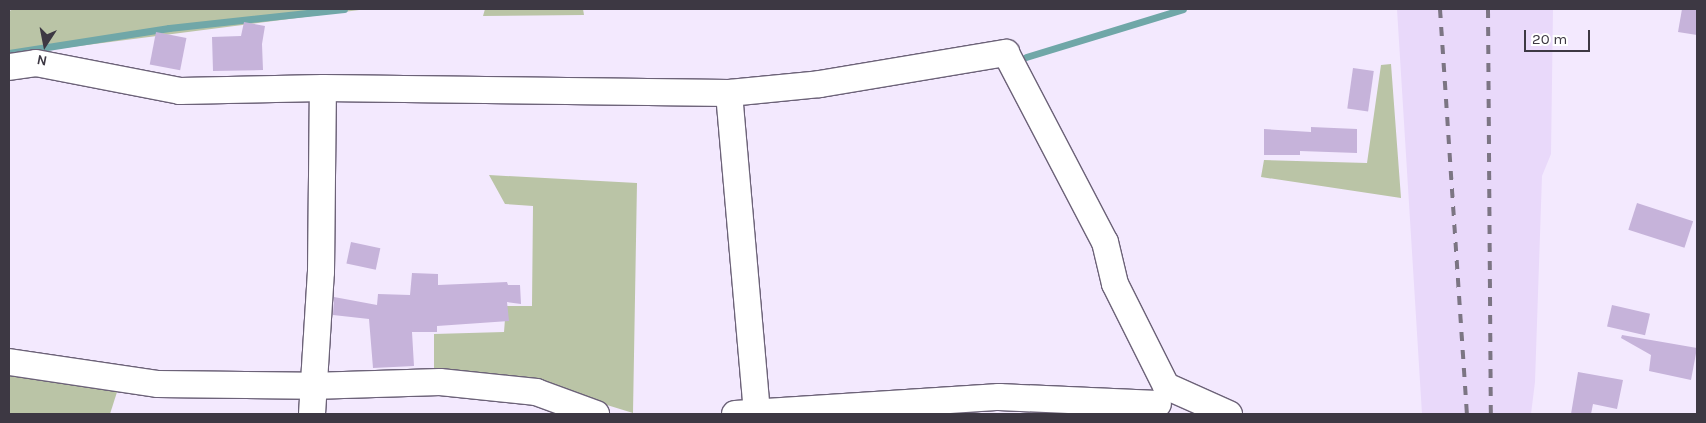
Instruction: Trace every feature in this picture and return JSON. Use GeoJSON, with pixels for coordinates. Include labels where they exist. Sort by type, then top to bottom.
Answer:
{"type":"FeatureCollection","features":[{"type":"Feature","properties":{"kind":"street"},"geometry":{"type":"LineString","coordinates":[[9,67],[36,63],[180,91],[323,88],[729,93],[820,84],[1006,52],[1105,242],[1115,284],[1160,401]]}},
{"type":"Feature","properties":{"kind":"street"},"geometry":{"type":"LineString","coordinates":[[312,414],[311,386],[322,272],[323,88]]}},
{"type":"Feature","properties":{"kind":"street"},"geometry":{"type":"LineString","coordinates":[[729,93],[750,414],[999,397],[1160,401],[1229,414]]}},
{"type":"Feature","properties":{"kind":"street"},"geometry":{"type":"LineString","coordinates":[[9,362],[158,384],[311,386],[440,382],[536,392],[596,414]]}},
{"type":"Feature","properties":{"kind":"shaded area"},"geometry":{"type":"Polygon","coordinates":[[[1397,9],[1553,9],[1551,154],[1542,176],[1535,382],[1531,414],[1422,414],[1397,9]]]}},
{"type":"Feature","properties":{"kind":"green space"},"geometry":{"type":"Polygon","coordinates":[[[14,9],[367,9],[9,55],[9,11],[14,9]]]}},
{"type":"Feature","properties":{"kind":"green space"},"geometry":{"type":"Polygon","coordinates":[[[485,9],[583,9],[584,15],[483,16],[485,9]]]}},
{"type":"Feature","properties":{"kind":"green space"},"geometry":{"type":"Polygon","coordinates":[[[1391,64],[1401,198],[1261,177],[1264,160],[1367,163],[1381,65],[1391,64]]]}},
{"type":"Feature","properties":{"kind":"green space"},"geometry":{"type":"Polygon","coordinates":[[[489,175],[637,183],[633,413],[532,382],[434,369],[434,334],[504,332],[506,306],[532,306],[533,206],[505,204],[489,175]]]}},
{"type":"Feature","properties":{"kind":"green space"},"geometry":{"type":"Polygon","coordinates":[[[9,371],[117,392],[110,414],[9,414],[9,371]]]}},
{"type":"Feature","properties":{"kind":"building"},"geometry":{"type":"Polygon","coordinates":[[[1682,9],[1697,9],[1697,35],[1678,32],[1682,9]]]}},
{"type":"Feature","properties":{"kind":"building"},"geometry":{"type":"Polygon","coordinates":[[[244,22],[265,26],[262,44],[263,70],[213,71],[212,37],[241,36],[244,22]]]}},
{"type":"Feature","properties":{"kind":"building"},"geometry":{"type":"Polygon","coordinates":[[[156,32],[186,38],[180,70],[150,64],[156,32]]]}},
{"type":"Feature","properties":{"kind":"building"},"geometry":{"type":"Polygon","coordinates":[[[1353,68],[1374,71],[1368,112],[1347,109],[1353,68]]]}},
{"type":"Feature","properties":{"kind":"building"},"geometry":{"type":"Polygon","coordinates":[[[1311,127],[1357,129],[1357,153],[1300,151],[1300,155],[1264,155],[1264,129],[1311,132],[1311,127]]]}},
{"type":"Feature","properties":{"kind":"building"},"geometry":{"type":"Polygon","coordinates":[[[1637,203],[1693,221],[1684,248],[1628,230],[1637,203]]]}},
{"type":"Feature","properties":{"kind":"building"},"geometry":{"type":"Polygon","coordinates":[[[351,242],[380,248],[376,270],[346,264],[351,242]]]}},
{"type":"Feature","properties":{"kind":"building"},"geometry":{"type":"Polygon","coordinates":[[[412,273],[438,274],[438,285],[507,282],[508,285],[520,285],[521,304],[507,302],[509,321],[437,326],[437,332],[412,332],[414,366],[373,368],[369,319],[333,315],[334,297],[377,305],[378,294],[410,295],[412,273]]]}},
{"type":"Feature","properties":{"kind":"building"},"geometry":{"type":"Polygon","coordinates":[[[1612,305],[1650,314],[1645,335],[1607,326],[1612,305]]]}},
{"type":"Feature","properties":{"kind":"building"},"geometry":{"type":"Polygon","coordinates":[[[1622,335],[1697,348],[1691,380],[1649,371],[1651,355],[1621,338],[1622,335]]]}},
{"type":"Feature","properties":{"kind":"building"},"geometry":{"type":"Polygon","coordinates":[[[1578,372],[1623,380],[1617,409],[1593,404],[1591,414],[1571,414],[1578,372]]]}},
{"type":"Feature","properties":{"kind":"waterway"},"geometry":{"type":"LineString","coordinates":[[9,53],[169,28],[344,9]]}},
{"type":"Feature","properties":{"kind":"waterway"},"geometry":{"type":"LineString","coordinates":[[1026,57],[1183,9]]}},
{"type":"Feature","properties":{"kind":"railway"},"geometry":{"type":"LineString","coordinates":[[1440,9],[1467,414]]}},
{"type":"Feature","properties":{"kind":"railway"},"geometry":{"type":"LineString","coordinates":[[1488,9],[1491,414]]}}]}
